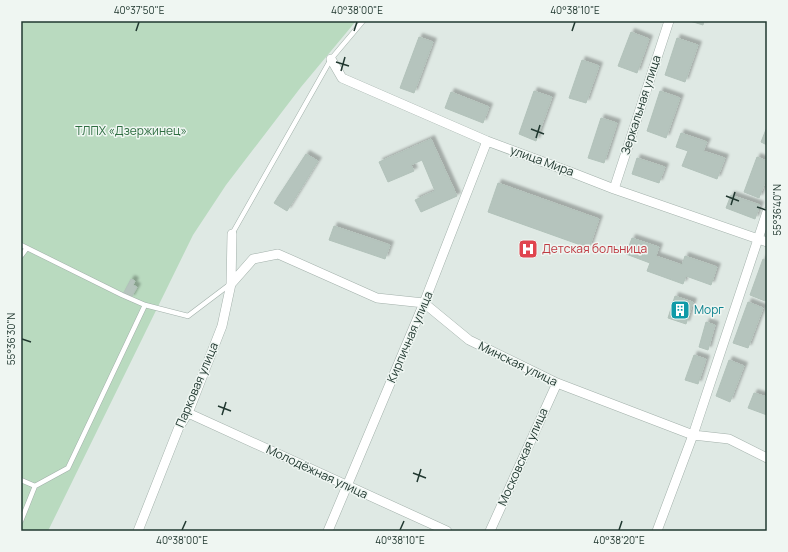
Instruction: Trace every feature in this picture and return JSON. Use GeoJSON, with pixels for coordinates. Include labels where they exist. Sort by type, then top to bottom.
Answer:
{"type":"FeatureCollection","features":[{"type":"Feature","properties":{"kind":"street","name":"Зеркальная улица"},"geometry":{"type":"LineString","coordinates":[[614,189],[669,21]]}},
{"type":"Feature","properties":{"kind":"street","name":"улица Мира"},"geometry":{"type":"LineString","coordinates":[[331,59],[342,78],[487,141],[614,189],[767,242]]}},
{"type":"Feature","properties":{"kind":"street","name":"Кирпичная улица"},"geometry":{"type":"LineString","coordinates":[[328,531],[424,303],[487,141]]}},
{"type":"Feature","properties":{"kind":"street"},"geometry":{"type":"LineString","coordinates":[[657,531],[693,435],[767,212]]}},
{"type":"Feature","properties":{"kind":"street","name":"Парковая улица"},"geometry":{"type":"LineString","coordinates":[[138,531],[179,427],[188,413],[222,326],[230,284],[232,234]]}},
{"type":"Feature","properties":{"kind":"street"},"geometry":{"type":"LineString","coordinates":[[230,284],[253,259],[278,254],[377,298],[424,303]]}},
{"type":"Feature","properties":{"kind":"street","name":"Минская улица"},"geometry":{"type":"LineString","coordinates":[[424,303],[469,340],[557,383],[693,435],[730,439],[767,458]]}},
{"type":"Feature","properties":{"kind":"street","name":"Московская улица"},"geometry":{"type":"LineString","coordinates":[[490,531],[557,383]]}},
{"type":"Feature","properties":{"kind":"street","name":"Молодёжная улица"},"geometry":{"type":"LineString","coordinates":[[188,413],[447,531]]}},
{"type":"Feature","properties":{"kind":"lane"},"geometry":{"type":"LineString","coordinates":[[232,234],[331,59],[363,21]]}},
{"type":"Feature","properties":{"kind":"lane"},"geometry":{"type":"LineString","coordinates":[[21,245],[145,305],[188,316],[230,284]]}},
{"type":"Feature","properties":{"kind":"lane"},"geometry":{"type":"LineString","coordinates":[[21,256],[27,248]]}},
{"type":"Feature","properties":{"kind":"lane"},"geometry":{"type":"LineString","coordinates":[[21,521],[35,486],[68,468],[145,305]]}},
{"type":"Feature","properties":{"kind":"lane"},"geometry":{"type":"LineString","coordinates":[[21,480],[35,486]]}},
{"type":"Feature","properties":{"kind":"green space","name":"ТЛПХ «Дзержинец»"},"geometry":{"type":"Polygon","coordinates":[[[21,21],[356,21],[301,87],[226,185],[193,235],[48,531],[21,531],[21,21]]]}},
{"type":"Feature","properties":{"kind":"building"},"geometry":{"type":"Polygon","coordinates":[[[690,21],[704,21],[703,25],[690,21]]]}},
{"type":"Feature","properties":{"kind":"building"},"geometry":{"type":"Polygon","coordinates":[[[631,32],[649,39],[637,73],[618,66],[631,32]]]}},
{"type":"Feature","properties":{"kind":"building"},"geometry":{"type":"Polygon","coordinates":[[[419,37],[433,42],[414,93],[400,88],[419,37]]]}},
{"type":"Feature","properties":{"kind":"building"},"geometry":{"type":"Polygon","coordinates":[[[677,38],[698,45],[685,82],[665,75],[677,38]]]}},
{"type":"Feature","properties":{"kind":"building"},"geometry":{"type":"Polygon","coordinates":[[[582,60],[599,66],[586,103],[569,98],[582,60]]]}},
{"type":"Feature","properties":{"kind":"building"},"geometry":{"type":"Polygon","coordinates":[[[534,91],[552,97],[536,141],[519,134],[534,91]]]}},
{"type":"Feature","properties":{"kind":"building"},"geometry":{"type":"Polygon","coordinates":[[[660,91],[680,98],[666,138],[647,131],[660,91]]]}},
{"type":"Feature","properties":{"kind":"building"},"geometry":{"type":"Polygon","coordinates":[[[451,92],[489,107],[483,123],[445,108],[451,92]]]}},
{"type":"Feature","properties":{"kind":"building"},"geometry":{"type":"Polygon","coordinates":[[[601,118],[617,123],[604,163],[588,158],[601,118]]]}},
{"type":"Feature","properties":{"kind":"building"},"geometry":{"type":"Polygon","coordinates":[[[767,127],[767,145],[761,142],[767,127]]]}},
{"type":"Feature","properties":{"kind":"building"},"geometry":{"type":"Polygon","coordinates":[[[681,133],[707,142],[703,151],[725,158],[717,179],[682,166],[688,151],[676,147],[681,133]]]}},
{"type":"Feature","properties":{"kind":"building"},"geometry":{"type":"Polygon","coordinates":[[[431,139],[457,196],[421,212],[415,200],[435,191],[422,160],[411,165],[414,171],[388,182],[379,162],[431,139]]]}},
{"type":"Feature","properties":{"kind":"building"},"geometry":{"type":"Polygon","coordinates":[[[306,154],[318,161],[287,211],[274,203],[306,154]]]}},
{"type":"Feature","properties":{"kind":"building"},"geometry":{"type":"Polygon","coordinates":[[[757,157],[767,161],[767,177],[759,198],[744,192],[757,157]]]}},
{"type":"Feature","properties":{"kind":"building"},"geometry":{"type":"Polygon","coordinates":[[[637,158],[665,167],[659,183],[632,174],[637,158]]]}},
{"type":"Feature","properties":{"kind":"building"},"geometry":{"type":"Polygon","coordinates":[[[498,183],[599,219],[589,248],[488,212],[498,183]]]}},
{"type":"Feature","properties":{"kind":"building"},"geometry":{"type":"Polygon","coordinates":[[[731,195],[760,205],[755,219],[726,208],[731,195]]]}},
{"type":"Feature","properties":{"kind":"building"},"geometry":{"type":"Polygon","coordinates":[[[334,226],[390,245],[385,259],[329,240],[334,226]]]}},
{"type":"Feature","properties":{"kind":"building"},"geometry":{"type":"Polygon","coordinates":[[[632,238],[659,247],[656,256],[682,265],[685,256],[717,267],[711,285],[686,276],[683,284],[647,271],[650,263],[626,254],[632,238]]]}},
{"type":"Feature","properties":{"kind":"building"},"geometry":{"type":"Polygon","coordinates":[[[763,259],[767,261],[767,295],[765,301],[750,295],[763,259]]]}},
{"type":"Feature","properties":{"kind":"building"},"geometry":{"type":"Polygon","coordinates":[[[131,279],[135,281],[133,285],[137,287],[131,298],[123,294],[131,279]]]}},
{"type":"Feature","properties":{"kind":"building","name":"Морг"},"geometry":{"type":"Polygon","coordinates":[[[675,296],[693,302],[686,324],[668,318],[675,296]]]}},
{"type":"Feature","properties":{"kind":"building"},"geometry":{"type":"Polygon","coordinates":[[[748,302],[763,308],[748,348],[733,343],[748,302]]]}},
{"type":"Feature","properties":{"kind":"building"},"geometry":{"type":"Polygon","coordinates":[[[706,322],[715,325],[708,350],[699,347],[706,322]]]}},
{"type":"Feature","properties":{"kind":"building"},"geometry":{"type":"Polygon","coordinates":[[[694,355],[706,359],[698,384],[685,380],[694,355]]]}},
{"type":"Feature","properties":{"kind":"building"},"geometry":{"type":"Polygon","coordinates":[[[729,360],[744,366],[730,402],[716,396],[729,360]]]}},
{"type":"Feature","properties":{"kind":"building"},"geometry":{"type":"Polygon","coordinates":[[[754,393],[767,397],[767,415],[748,408],[754,393]]]}},
{"type":"Feature","properties":{"kind":"place","name":"Детская больница"},"geometry":{"type":"Point","coordinates":[528,249]}},
{"type":"Feature","properties":{"kind":"place","name":"Морг"},"geometry":{"type":"Point","coordinates":[680,310]}}]}
